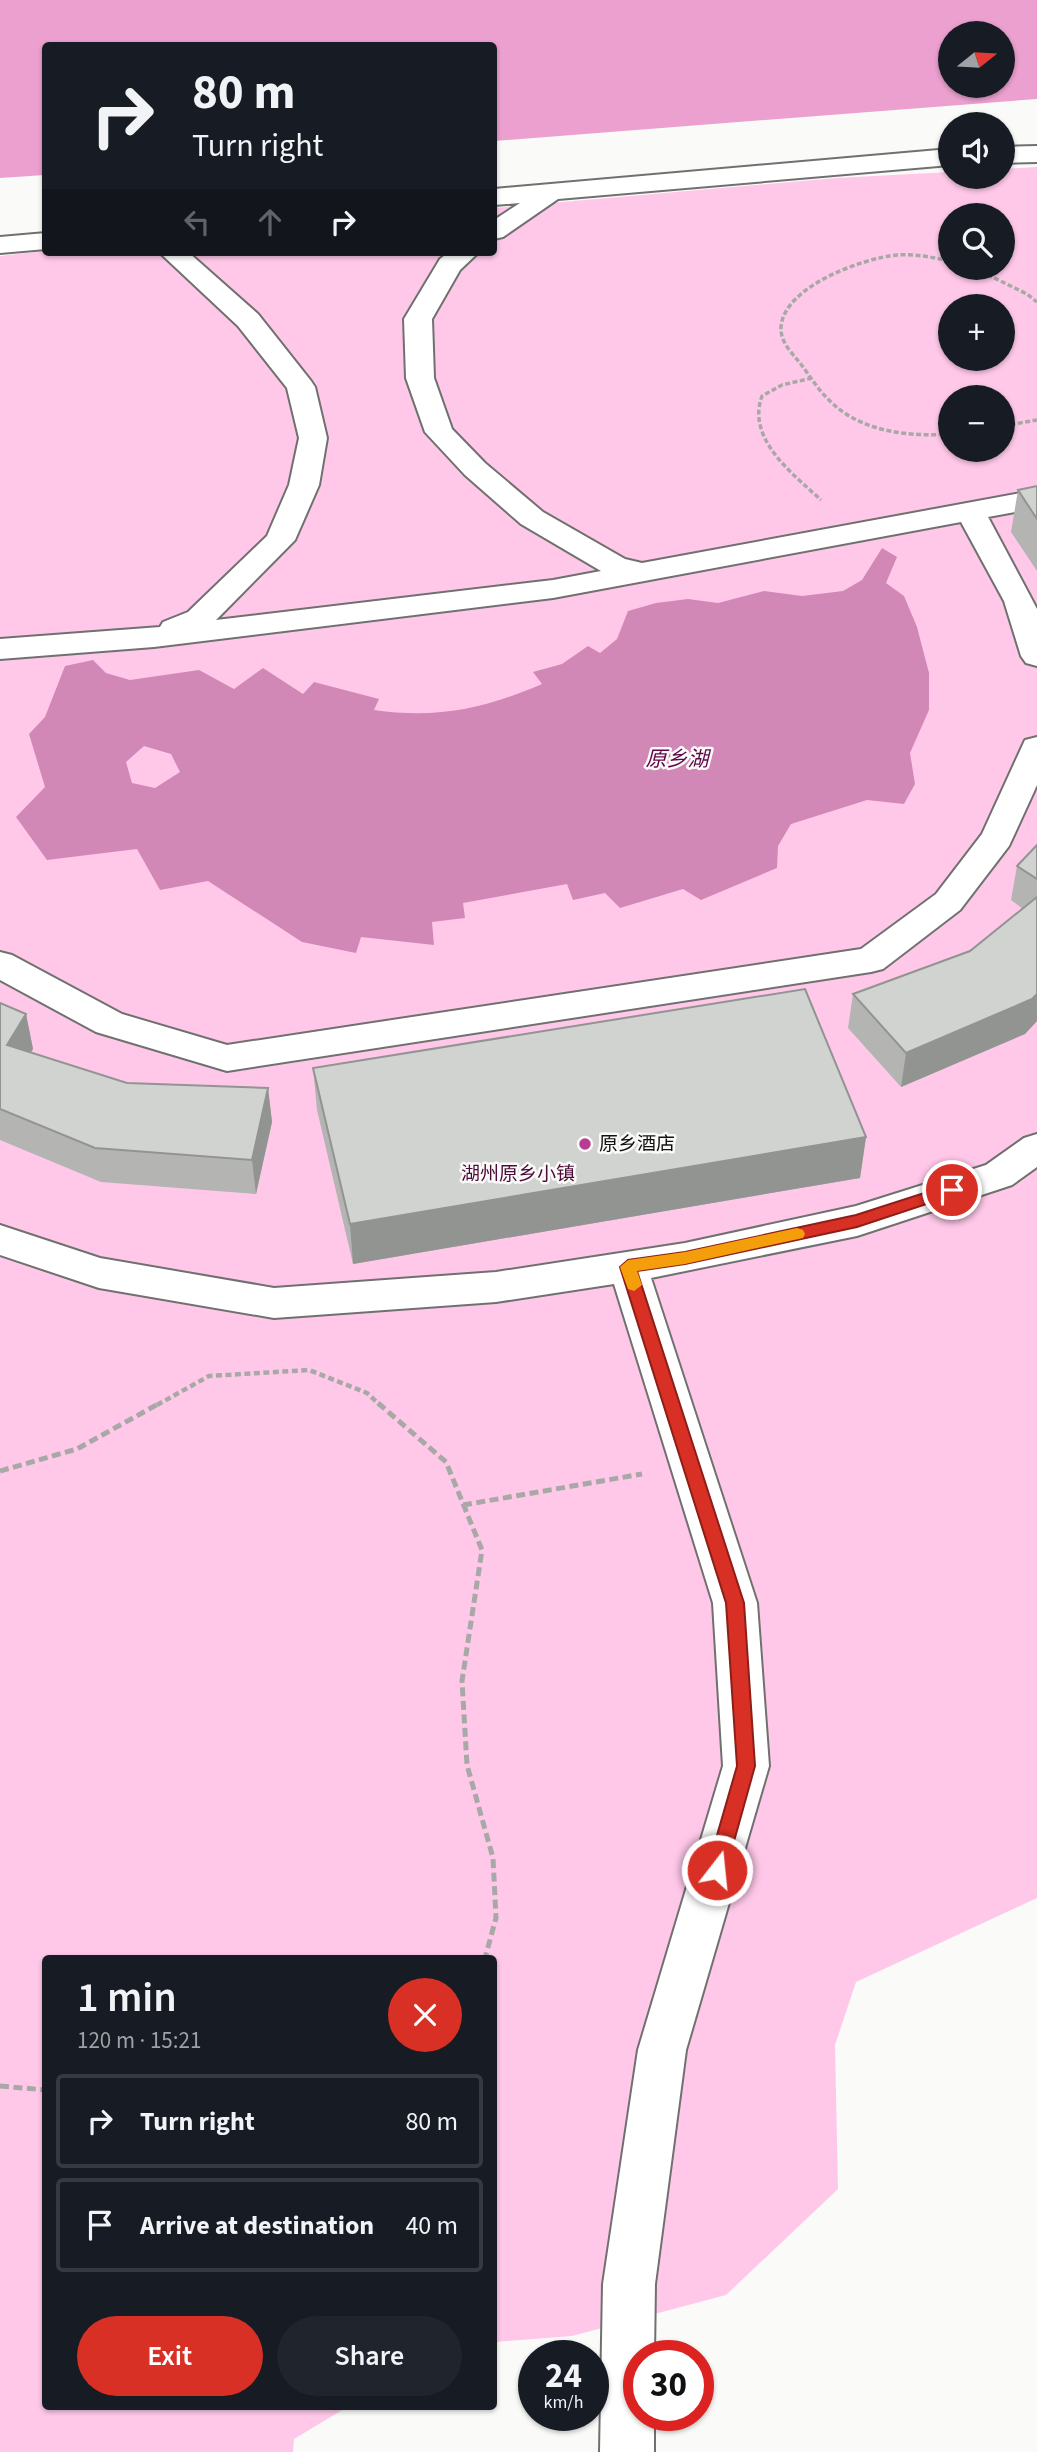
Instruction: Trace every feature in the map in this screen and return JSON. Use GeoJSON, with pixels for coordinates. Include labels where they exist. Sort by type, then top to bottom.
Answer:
{"type":"FeatureCollection","features":[{"type":"Feature","properties":{"kind":"street"},"geometry":{"type":"LineString","coordinates":[[1015,155],[1037,154]]}},
{"type":"Feature","properties":{"kind":"street"},"geometry":{"type":"LineString","coordinates":[[497,197],[938,158]]}},
{"type":"Feature","properties":{"kind":"street"},"geometry":{"type":"LineString","coordinates":[[497,229],[554,191]]}},
{"type":"Feature","properties":{"kind":"street"},"geometry":{"type":"LineString","coordinates":[[0,245],[42,241]]}},
{"type":"Feature","properties":{"kind":"street"},"geometry":{"type":"LineString","coordinates":[[154,637],[199,619],[280,540],[304,485],[313,438],[301,387],[248,320],[176,256]]}},
{"type":"Feature","properties":{"kind":"street"},"geometry":{"type":"LineString","coordinates":[[461,256],[449,265],[418,319],[420,378],[439,432],[475,469],[532,518],[615,566],[643,573]]}},
{"type":"Feature","properties":{"kind":"street"},"geometry":{"type":"LineString","coordinates":[[0,649],[154,637],[553,589],[1037,499]]}},
{"type":"Feature","properties":{"kind":"street"},"geometry":{"type":"LineString","coordinates":[[970,512],[1018,601],[1037,656]]}},
{"type":"Feature","properties":{"kind":"street"},"geometry":{"type":"LineString","coordinates":[[0,964],[109,1023],[227,1058],[871,960],[948,902],[997,838],[1037,748]]}},
{"type":"Feature","properties":{"kind":"street"},"geometry":{"type":"LineString","coordinates":[[0,1240],[99,1273],[274,1303],[496,1287],[685,1258],[857,1221],[999,1175],[1037,1148]]}},
{"type":"Feature","properties":{"kind":"street"},"geometry":{"type":"LineString","coordinates":[[628,1267],[735,1603],[746,1766],[662,2050],[629,2284],[628,2452]]}},
{"type":"Feature","properties":{"kind":"path"},"geometry":{"type":"LineString","coordinates":[[938,259],[905,254],[869,259],[832,274],[797,297],[782,321],[783,342],[833,404],[854,417],[898,434],[938,434]]}},
{"type":"Feature","properties":{"kind":"path"},"geometry":{"type":"LineString","coordinates":[[998,280],[1037,302]]}},
{"type":"Feature","properties":{"kind":"path"},"geometry":{"type":"LineString","coordinates":[[812,378],[782,385],[762,396],[757,414],[764,439],[782,462],[841,519],[850,535]]}},
{"type":"Feature","properties":{"kind":"path"},"geometry":{"type":"LineString","coordinates":[[1015,424],[1037,420]]}},
{"type":"Feature","properties":{"kind":"path"},"geometry":{"type":"LineString","coordinates":[[0,1471],[77,1449],[209,1376],[309,1370],[366,1393],[446,1462],[482,1550],[462,1681],[467,1765],[493,1858],[496,1918],[486,1955]]}},
{"type":"Feature","properties":{"kind":"path"},"geometry":{"type":"LineString","coordinates":[[464,1505],[692,1466]]}},
{"type":"Feature","properties":{"kind":"path"},"geometry":{"type":"LineString","coordinates":[[0,2086],[42,2090]]}},
{"type":"Feature","properties":{"kind":"green space","name":"湖州原乡小镇"},"geometry":{"type":"Polygon","coordinates":[[[1037,167],[1037,1898],[856,1982],[835,2045],[838,2189],[726,2295],[572,2336],[497,2342],[497,1955],[42,1955],[42,2410],[342,2410],[294,2439],[293,2452],[0,2452],[0,256],[42,251],[42,256],[497,256],[497,208],[836,178],[938,173],[938,189],[1015,189],[1015,168],[1037,167]]]}},
{"type":"Feature","properties":{"kind":"shaded area"},"geometry":{"type":"Polygon","coordinates":[[[0,0],[1037,0],[1037,99],[497,141],[497,42],[42,42],[42,175],[0,178],[0,0]]]}},
{"type":"Feature","properties":{"kind":"water","name":"原乡湖"},"geometry":{"type":"Polygon","coordinates":[[[882,548],[897,557],[886,583],[904,596],[917,627],[929,673],[929,710],[910,753],[915,784],[904,804],[867,800],[791,824],[778,846],[777,868],[701,900],[683,889],[620,908],[605,893],[573,900],[567,884],[463,903],[465,918],[432,922],[434,945],[361,937],[356,953],[302,942],[208,881],[160,890],[137,849],[47,860],[16,817],[45,787],[29,734],[45,717],[65,666],[93,660],[106,673],[130,680],[199,670],[234,689],[263,668],[303,694],[314,682],[379,699],[374,710],[419,713],[460,710],[500,700],[542,684],[533,672],[562,664],[588,646],[600,653],[617,639],[628,611],[656,603],[688,599],[718,603],[764,591],[802,596],[843,591],[862,580],[882,548]],[[144,746],[126,762],[132,783],[155,788],[180,772],[171,754],[144,746]]]}},
{"type":"Feature","properties":{"kind":"building"},"geometry":{"type":"Polygon","coordinates":[[[1037,486],[1037,519],[1018,490],[1037,486]]]}},
{"type":"Feature","properties":{"kind":"building"},"geometry":{"type":"Polygon","coordinates":[[[1037,845],[1037,879],[1017,866],[1037,845]]]}},
{"type":"Feature","properties":{"kind":"building"},"geometry":{"type":"Polygon","coordinates":[[[1037,897],[1037,994],[1032,999],[906,1053],[853,994],[970,951],[1037,897]]]}},
{"type":"Feature","properties":{"kind":"building","name":"原乡酒店"},"geometry":{"type":"Polygon","coordinates":[[[805,989],[866,1137],[350,1224],[313,1068],[805,989]]]}},
{"type":"Feature","properties":{"kind":"building"},"geometry":{"type":"Polygon","coordinates":[[[0,1003],[26,1014],[7,1045],[127,1083],[268,1088],[252,1160],[95,1148],[0,1109],[0,1003]]]}},
{"type":"Feature","properties":{"kind":"slow traffic"},"geometry":{"type":"LineString","coordinates":[[634,1285],[628,1267],[797,1234]]}},
{"type":"Feature","properties":{"kind":"place","name":"原乡酒店"},"geometry":{"type":"Point","coordinates":[585,1144]}},
{"type":"Feature","properties":{"kind":"route"},"geometry":{"type":"LineString","coordinates":[[717,1870],[746,1766],[735,1603],[628,1267],[685,1258],[857,1221],[952,1190]]}}]}
